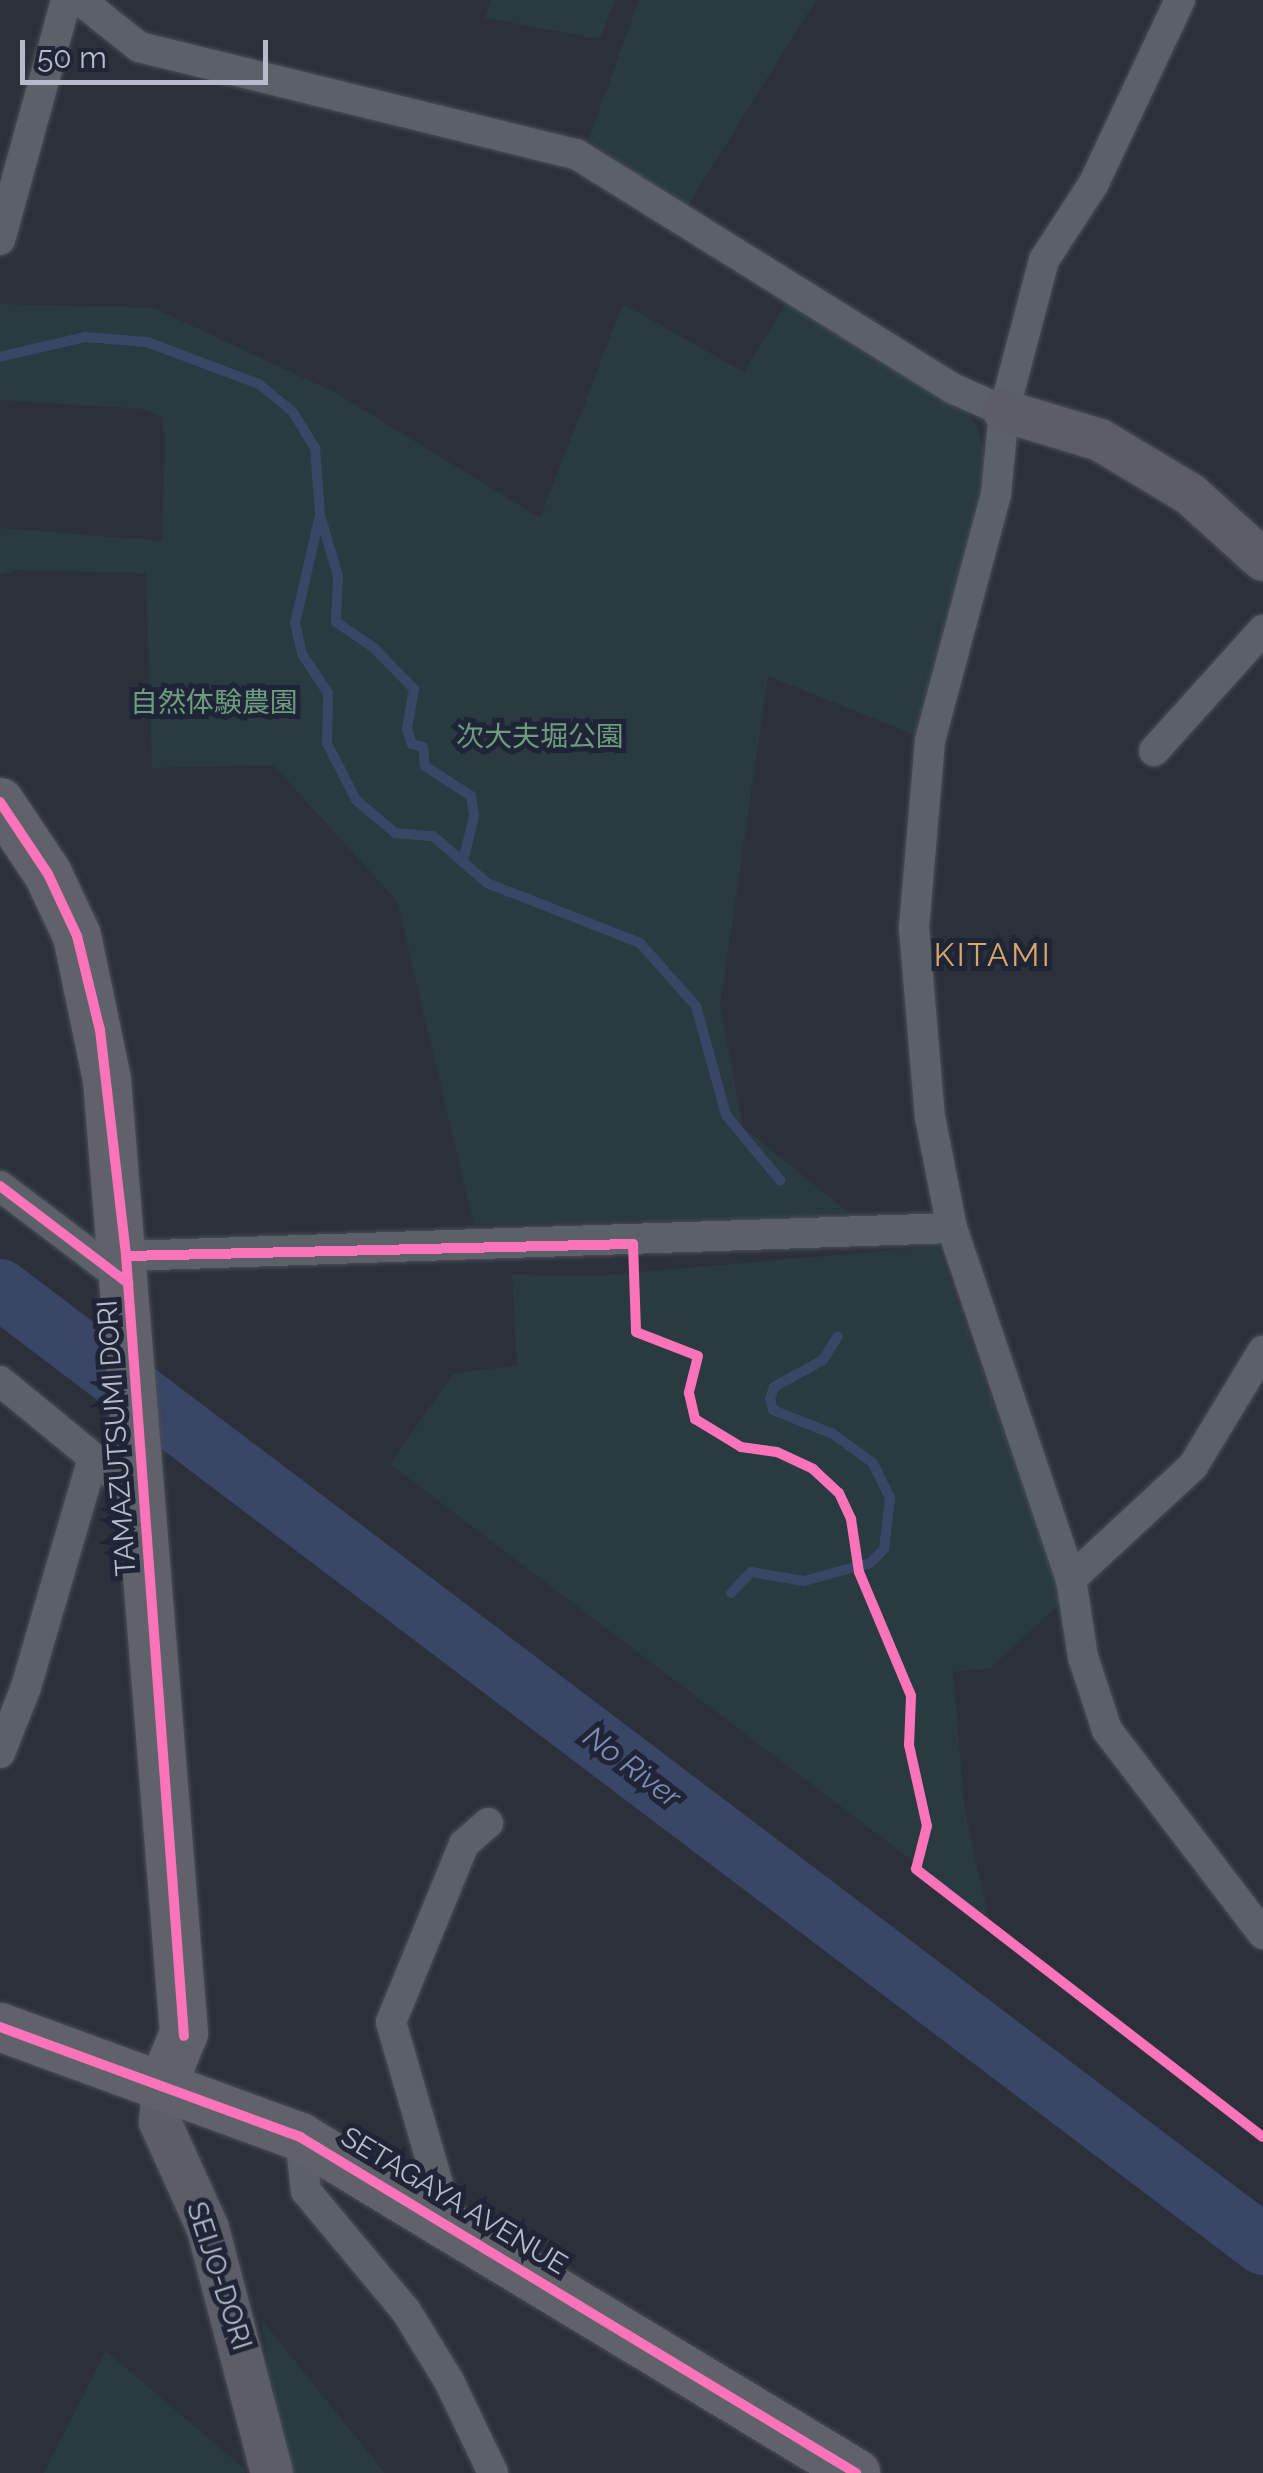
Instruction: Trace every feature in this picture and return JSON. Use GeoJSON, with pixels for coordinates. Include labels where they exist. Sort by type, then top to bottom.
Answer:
{"type":"FeatureCollection","features":[{"type":"Feature","properties":{"kind":"main road","name":"TAMAZUTSUMI DORI"},"geometry":{"type":"LineString","coordinates":[[0,802],[48,874],[90,982],[128,1283],[184,2032],[164,2082]]}},
{"type":"Feature","properties":{"kind":"main road","name":"SETAGAYA AVENUE"},"geometry":{"type":"LineString","coordinates":[[0,2027],[164,2082],[300,2137],[450,2222],[856,2473]]}},
{"type":"Feature","properties":{"kind":"street"},"geometry":{"type":"LineString","coordinates":[[0,240],[66,0]]}},
{"type":"Feature","properties":{"kind":"street"},"geometry":{"type":"LineString","coordinates":[[80,0],[139,47],[576,154],[952,388],[1004,411],[1100,440],[1190,494],[1263,560]]}},
{"type":"Feature","properties":{"kind":"street"},"geometry":{"type":"LineString","coordinates":[[1180,0],[1094,182],[1044,260],[1004,411],[996,494],[930,741],[918,844],[914,928],[930,1117],[952,1228],[1071,1580],[1083,1657],[1107,1730],[1263,1934]]}},
{"type":"Feature","properties":{"kind":"street"},"geometry":{"type":"LineString","coordinates":[[1154,751],[1263,630]]}},
{"type":"Feature","properties":{"kind":"street"},"geometry":{"type":"LineString","coordinates":[[0,1186],[128,1283],[952,1228]]}},
{"type":"Feature","properties":{"kind":"street"},"geometry":{"type":"LineString","coordinates":[[1071,1580],[1194,1466],[1263,1351]]}},
{"type":"Feature","properties":{"kind":"street"},"geometry":{"type":"LineString","coordinates":[[0,1380],[93,1458],[144,1492]]}},
{"type":"Feature","properties":{"kind":"street"},"geometry":{"type":"LineString","coordinates":[[0,1753],[26,1687],[93,1458]]}},
{"type":"Feature","properties":{"kind":"street"},"geometry":{"type":"LineString","coordinates":[[450,2222],[391,2022],[464,1844],[488,1822]]}},
{"type":"Feature","properties":{"kind":"street","name":"SEIJO-DORI"},"geometry":{"type":"LineString","coordinates":[[164,2082],[160,2122],[214,2246],[272,2473]]}},
{"type":"Feature","properties":{"kind":"street"},"geometry":{"type":"LineString","coordinates":[[300,2137],[306,2191],[406,2310],[449,2381],[493,2473]]}},
{"type":"Feature","properties":{"kind":"green space"},"geometry":{"type":"Polygon","coordinates":[[[490,0],[615,0],[600,39],[485,18],[490,0]]]}},
{"type":"Feature","properties":{"kind":"green space"},"geometry":{"type":"Polygon","coordinates":[[[639,0],[816,0],[685,210],[588,141],[639,0]]]}},
{"type":"Feature","properties":{"kind":"green space","name":"次大夫堀公園"},"geometry":{"type":"Polygon","coordinates":[[[794,290],[952,388],[976,425],[996,494],[930,741],[768,676],[720,1006],[743,1127],[854,1217],[474,1225],[397,901],[273,765],[152,768],[146,573],[17,570],[0,575],[0,528],[162,541],[165,441],[162,417],[144,409],[0,400],[0,304],[154,308],[336,393],[540,518],[623,304],[744,372],[794,290]]]}},
{"type":"Feature","properties":{"kind":"green space"},"geometry":{"type":"Polygon","coordinates":[[[938,1246],[1063,1601],[990,1668],[953,1672],[965,1812],[989,1919],[390,1464],[453,1374],[517,1365],[512,1275],[597,1276],[938,1246]]]}},
{"type":"Feature","properties":{"kind":"green space"},"geometry":{"type":"Polygon","coordinates":[[[261,2319],[385,2473],[287,2473],[261,2319]]]}},
{"type":"Feature","properties":{"kind":"green space"},"geometry":{"type":"Polygon","coordinates":[[[106,2351],[246,2470],[245,2473],[44,2473],[106,2351]]]}},
{"type":"Feature","properties":{"kind":"waterway"},"geometry":{"type":"LineString","coordinates":[[0,357],[85,337],[147,342],[259,384],[293,412],[315,448],[320,515],[338,576],[336,622],[376,649]]}},
{"type":"Feature","properties":{"kind":"waterway"},"geometry":{"type":"LineString","coordinates":[[320,515],[295,623],[302,654],[328,693],[327,743],[356,800],[395,833],[433,836],[487,883],[640,943],[696,1006],[726,1115],[780,1180]]}},
{"type":"Feature","properties":{"kind":"waterway"},"geometry":{"type":"LineString","coordinates":[[374,648],[414,689],[407,729],[412,744],[423,747],[425,766],[471,796],[474,816],[463,861]]}},
{"type":"Feature","properties":{"kind":"waterway","name":"No River"},"geometry":{"type":"LineString","coordinates":[[0,1289],[1263,2245]]}},
{"type":"Feature","properties":{"kind":"waterway"},"geometry":{"type":"LineString","coordinates":[[731,1593],[751,1572],[804,1581],[870,1563],[884,1549],[890,1498],[873,1463],[833,1434],[773,1410],[770,1399],[774,1387],[823,1360],[838,1336]]}},
{"type":"Feature","properties":{"kind":"cycle path"},"geometry":{"type":"LineString","coordinates":[[0,802],[48,874],[77,936],[100,1030],[126,1256],[184,2036]]}},
{"type":"Feature","properties":{"kind":"cycle path"},"geometry":{"type":"LineString","coordinates":[[0,1186],[128,1283]]}},
{"type":"Feature","properties":{"kind":"cycle path"},"geometry":{"type":"LineString","coordinates":[[126,1256],[633,1244],[636,1332],[698,1356],[689,1393],[695,1419],[741,1447],[777,1452],[813,1469],[839,1493],[851,1519],[859,1572],[911,1696],[909,1745],[927,1826],[916,1869],[1263,2137]]}},
{"type":"Feature","properties":{"kind":"cycle path"},"geometry":{"type":"LineString","coordinates":[[0,2027],[300,2137],[856,2473]]}},
{"type":"Feature","properties":{"kind":"district","name":"KITAMI"},"geometry":{"type":"Point","coordinates":[993,955]}},
{"type":"Feature","properties":{"kind":"park label","name":"自然体験農園"},"geometry":{"type":"Point","coordinates":[214,703]}}]}
